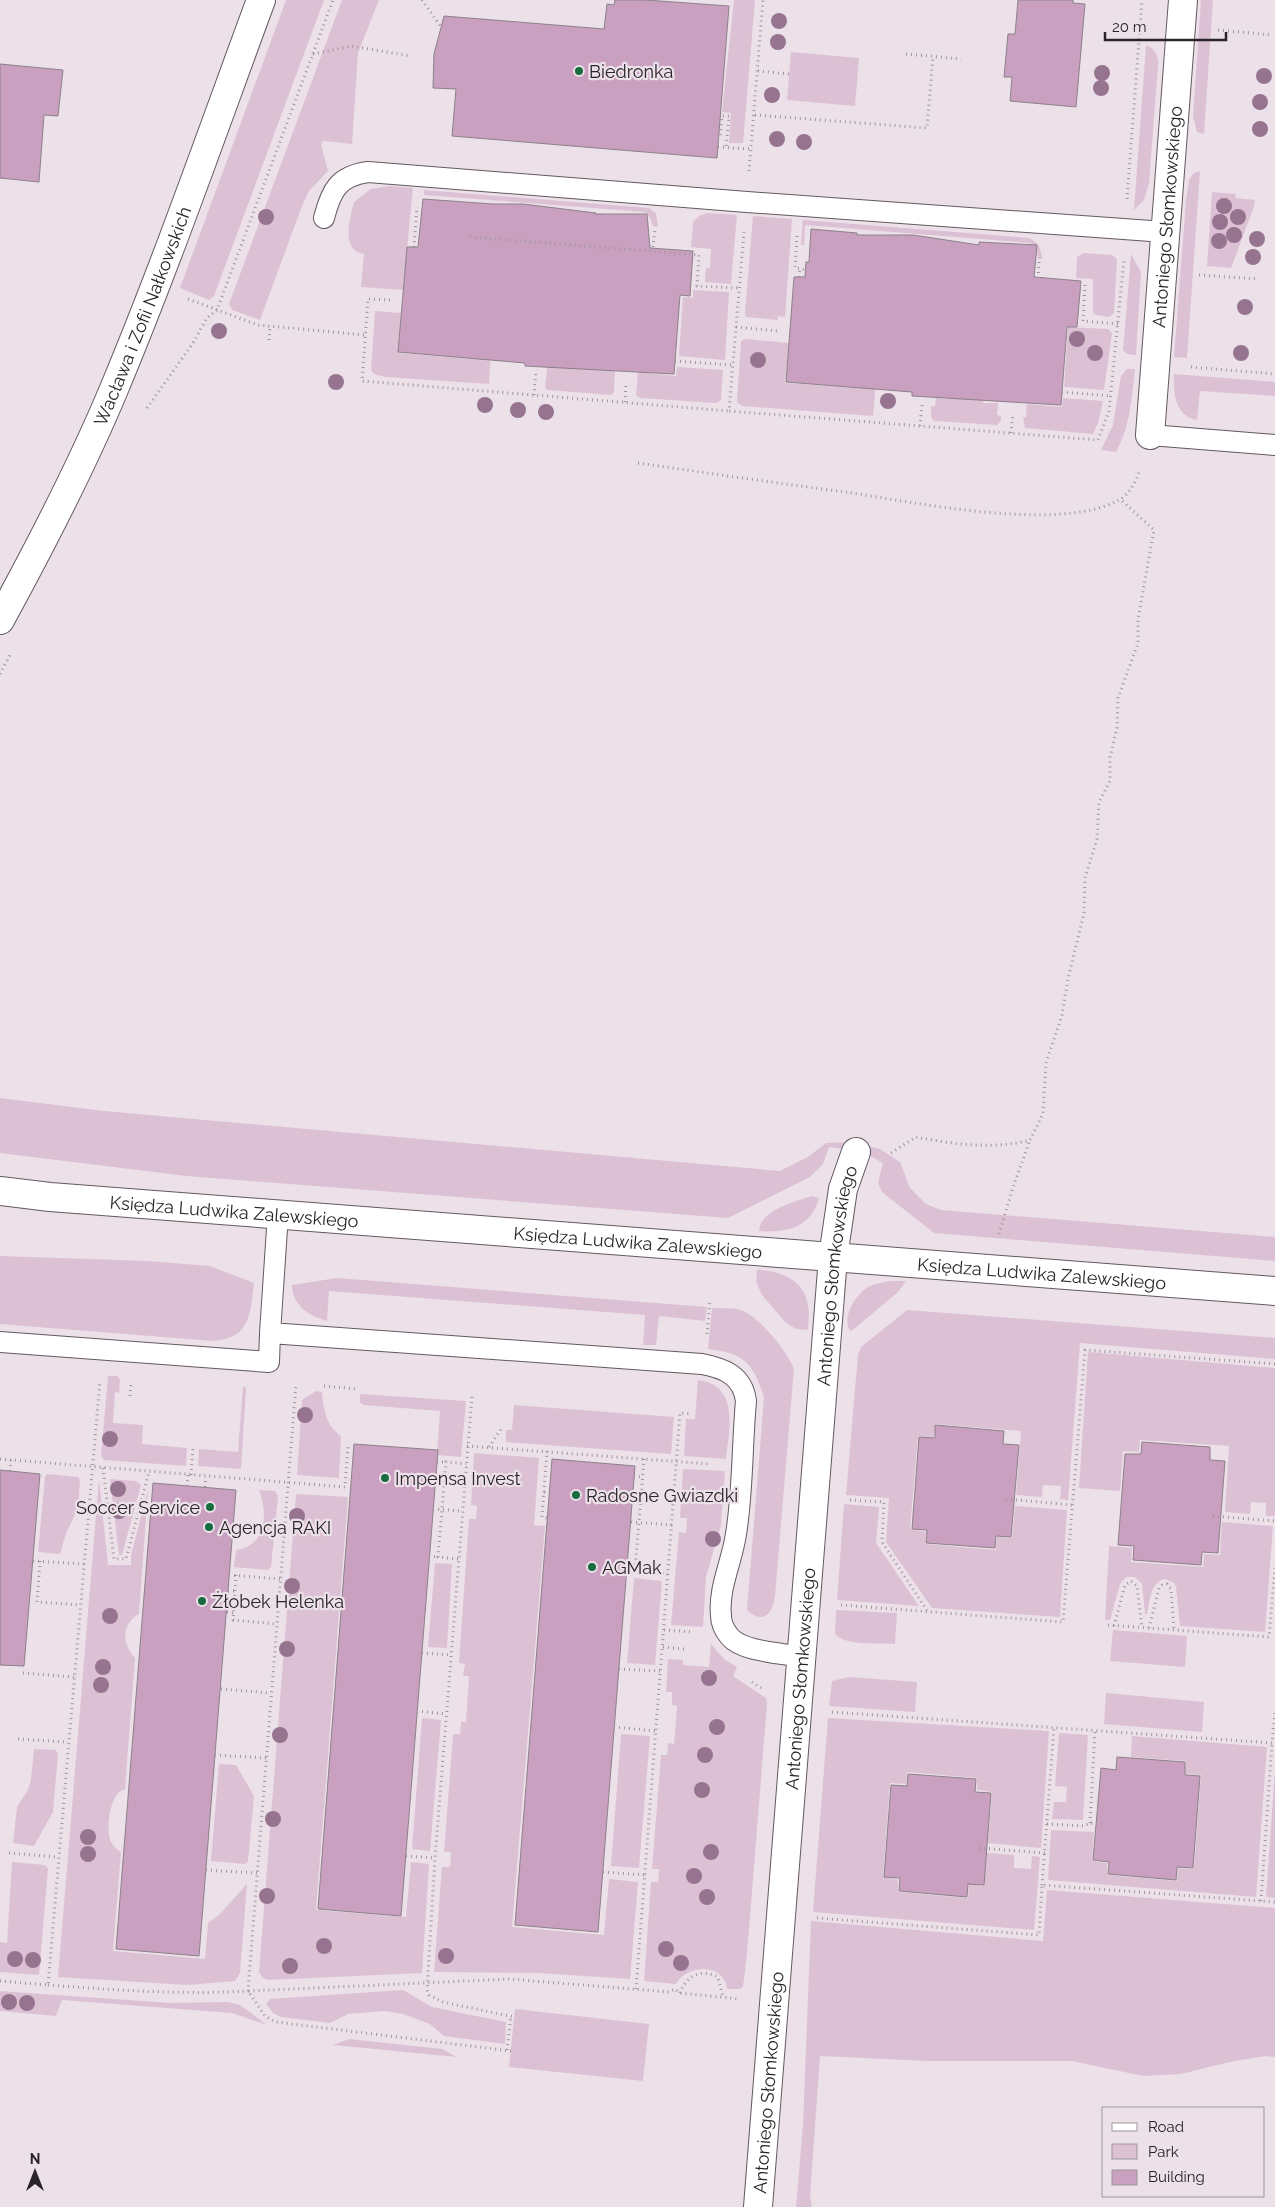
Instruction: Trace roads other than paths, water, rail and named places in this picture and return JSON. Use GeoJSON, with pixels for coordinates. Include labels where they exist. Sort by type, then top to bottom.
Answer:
{"type":"FeatureCollection","features":[{"type":"Feature","properties":{"kind":"street","name":"Wacława i Zofii Nałkowskich"},"geometry":{"type":"LineString","coordinates":[[0,620],[59,508],[89,445],[154,286],[261,0]]}},
{"type":"Feature","properties":{"kind":"street","name":"Antoniego Słomkowskiego"},"geometry":{"type":"LineString","coordinates":[[1150,435],[1183,0]]}},
{"type":"Feature","properties":{"kind":"street","name":"Antoniego Słomkowskiego"},"geometry":{"type":"LineString","coordinates":[[758,2207],[833,1257],[843,1189],[856,1152]]}},
{"type":"Feature","properties":{"kind":"street","name":"Księdza Ludwika Zalewskiego"},"geometry":{"type":"LineString","coordinates":[[0,1191],[50,1197],[1275,1291]]}},
{"type":"Feature","properties":{"kind":"lane"},"geometry":{"type":"LineString","coordinates":[[324,218],[330,198],[345,178],[368,172],[799,206],[1165,232]]}},
{"type":"Feature","properties":{"kind":"lane"},"geometry":{"type":"LineString","coordinates":[[1150,435],[1275,445]]}},
{"type":"Feature","properties":{"kind":"lane"},"geometry":{"type":"LineString","coordinates":[[0,1342],[269,1362],[278,1214]]}},
{"type":"Feature","properties":{"kind":"lane"},"geometry":{"type":"LineString","coordinates":[[270,1333],[365,1338],[717,1367],[729,1372],[742,1385],[745,1392],[736,1534],[724,1580],[720,1613],[722,1626],[729,1636],[740,1644],[754,1649],[802,1657]]}},
{"type":"Feature","properties":{"kind":"place","name":"Biedronka"},"geometry":{"type":"Point","coordinates":[579,71]}},
{"type":"Feature","properties":{"kind":"place","name":"Impensa Invest"},"geometry":{"type":"Point","coordinates":[385,1478]}},
{"type":"Feature","properties":{"kind":"place","name":"Radosne Gwiazdki"},"geometry":{"type":"Point","coordinates":[576,1495]}},
{"type":"Feature","properties":{"kind":"place","name":"Soccer Service"},"geometry":{"type":"Point","coordinates":[210,1507]}},
{"type":"Feature","properties":{"kind":"place","name":"Agencja RAKI"},"geometry":{"type":"Point","coordinates":[209,1527]}},
{"type":"Feature","properties":{"kind":"place","name":"AGMak"},"geometry":{"type":"Point","coordinates":[592,1567]}},
{"type":"Feature","properties":{"kind":"place","name":"Żłobek Helenka"},"geometry":{"type":"Point","coordinates":[202,1601]}}]}
